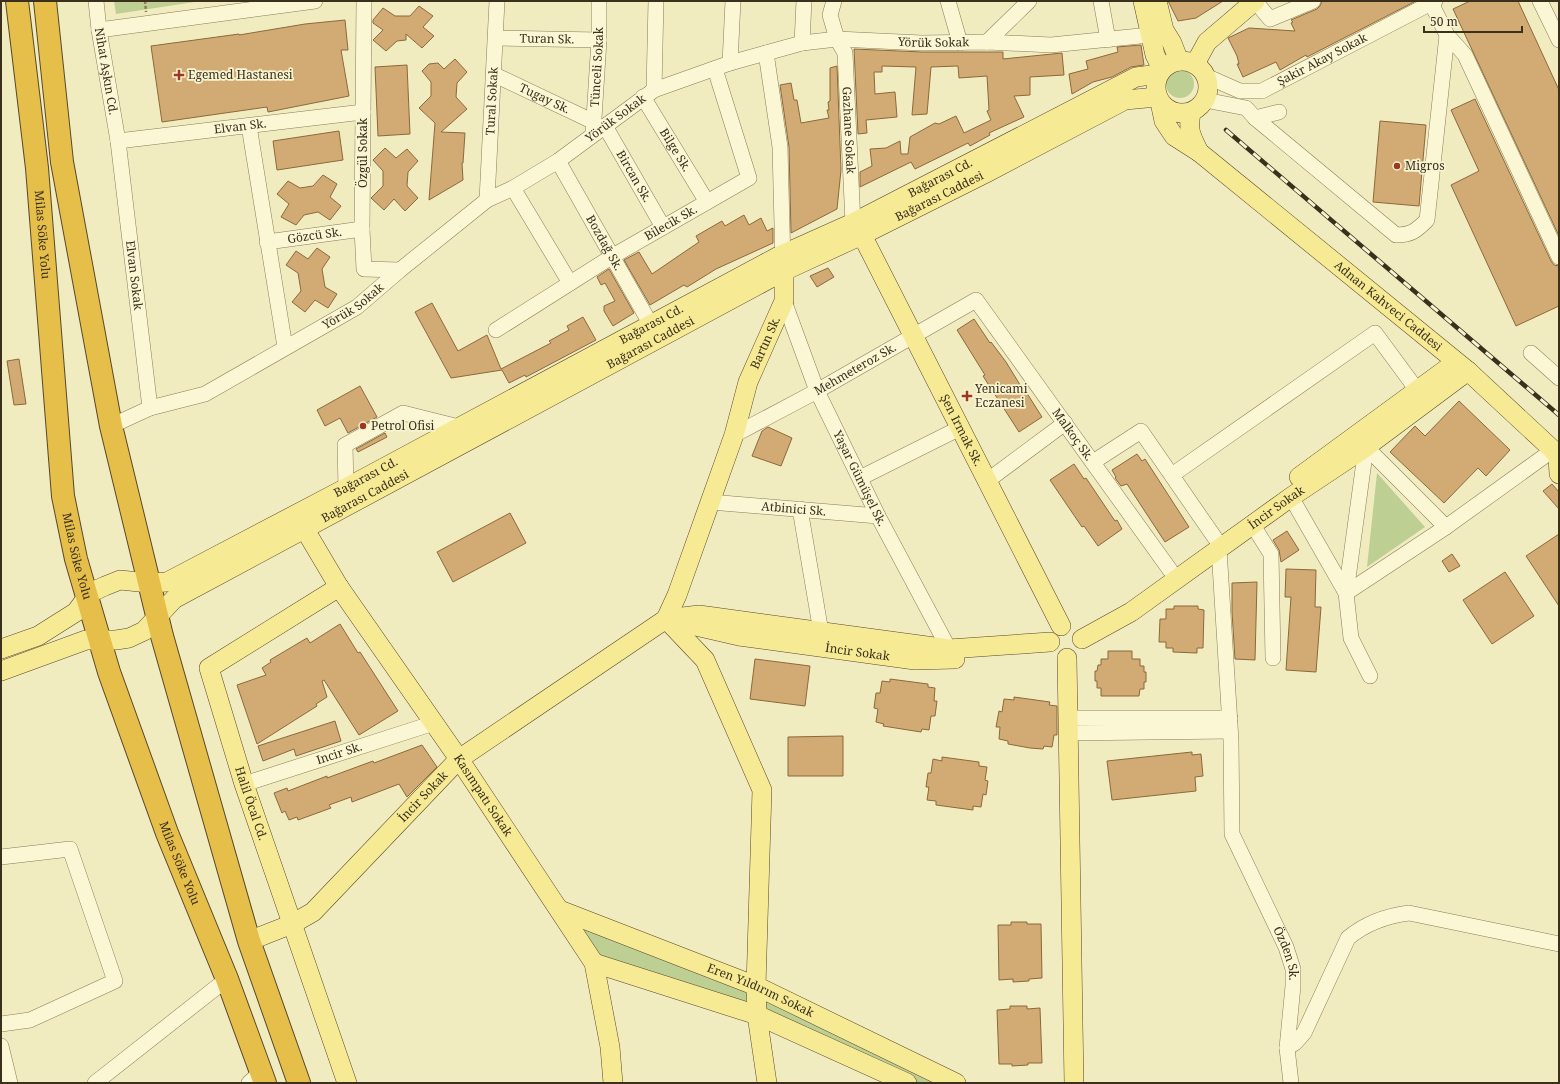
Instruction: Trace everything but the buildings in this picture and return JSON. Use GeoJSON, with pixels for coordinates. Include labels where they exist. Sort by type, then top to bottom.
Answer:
{"type":"FeatureCollection","features":[{"type":"Feature","properties":{"kind":"highway","name":"Milas Söke Yolu"},"geometry":{"type":"LineString","coordinates":[[17,1],[37,168],[63,496],[76,559],[109,672],[167,833],[227,979],[258,1079]]}},
{"type":"Feature","properties":{"kind":"highway"},"geometry":{"type":"LineString","coordinates":[[45,1],[62,162],[110,426],[157,616],[249,941],[299,1083]]}},
{"type":"Feature","properties":{"kind":"main road"},"geometry":{"type":"LineString","coordinates":[[1143,1],[1155,56],[1161,71]]}},
{"type":"Feature","properties":{"kind":"main road"},"geometry":{"type":"LineString","coordinates":[[1157,1],[1164,30],[1172,43],[1208,84],[1208,92],[1198,106],[1189,127],[1190,135],[1199,152]]}},
{"type":"Feature","properties":{"kind":"main road"},"geometry":{"type":"LineString","coordinates":[[1193,67],[1207,42],[1255,1]]}},
{"type":"Feature","properties":{"kind":"main road"},"geometry":{"type":"LineString","coordinates":[[1193,67],[1173,62],[1161,71],[1155,87],[1158,99],[1166,108],[1174,112],[1183,113],[1198,106]]}},
{"type":"Feature","properties":{"kind":"main road","name":"Bağarası Cd."},"geometry":{"type":"LineString","coordinates":[[858,229],[1136,77],[1161,71]]}},
{"type":"Feature","properties":{"kind":"main road","name":"Bağarası Caddesi"},"geometry":{"type":"LineString","coordinates":[[157,616],[174,599],[304,528],[462,434],[783,263],[986,173],[1125,100],[1158,99]]}},
{"type":"Feature","properties":{"kind":"main road","name":"Adnan Kahveci Caddesi"},"geometry":{"type":"LineString","coordinates":[[1158,99],[1164,121],[1174,136],[1199,152],[1462,367],[1557,460]]}},
{"type":"Feature","properties":{"kind":"main road","name":"Şen Irmak Sk."},"geometry":{"type":"LineString","coordinates":[[858,229],[1061,626]]}},
{"type":"Feature","properties":{"kind":"main road","name":"Bağarası Cd."},"geometry":{"type":"LineString","coordinates":[[149,583],[167,582],[346,488],[462,434],[651,325],[783,263]]}},
{"type":"Feature","properties":{"kind":"main road","name":"Bartın Sk."},"geometry":{"type":"LineString","coordinates":[[666,619],[677,595],[734,435],[748,382],[784,300],[783,263]]}},
{"type":"Feature","properties":{"kind":"main road","name":"İncir Sokak"},"geometry":{"type":"LineString","coordinates":[[1081,636],[1131,612],[1217,543],[1417,390],[1462,367]]}},
{"type":"Feature","properties":{"kind":"main road","name":"İncir Sokak"},"geometry":{"type":"LineString","coordinates":[[1081,636],[1120,609],[1170,570],[1252,524],[1366,447],[1462,367]]}},
{"type":"Feature","properties":{"kind":"main road","name":"Kasımpatı Sokak"},"geometry":{"type":"LineString","coordinates":[[304,528],[340,587],[459,759],[594,963],[610,1047],[612,1083]]}},
{"type":"Feature","properties":{"kind":"main road"},"geometry":{"type":"LineString","coordinates":[[1,649],[38,636],[76,612],[87,597],[94,591],[120,580],[149,583]]}},
{"type":"Feature","properties":{"kind":"main road","name":"Halil Öcal Cd."},"geometry":{"type":"LineString","coordinates":[[340,587],[209,668],[244,784],[347,1083]]}},
{"type":"Feature","properties":{"kind":"main road","name":"İncir Sokak"},"geometry":{"type":"LineString","coordinates":[[249,941],[292,924],[313,912],[459,759],[666,619],[700,615],[949,649],[1050,645]]}},
{"type":"Feature","properties":{"kind":"main road"},"geometry":{"type":"LineString","coordinates":[[1,671],[86,640],[100,641],[129,638],[144,631],[157,616]]}},
{"type":"Feature","properties":{"kind":"main road"},"geometry":{"type":"LineString","coordinates":[[666,619],[705,660],[762,790],[756,986],[757,1015],[767,1083]]}},
{"type":"Feature","properties":{"kind":"main road","name":"İncir Sokak"},"geometry":{"type":"LineString","coordinates":[[666,619],[739,636],[915,660],[986,659],[1050,645]]}},
{"type":"Feature","properties":{"kind":"main road"},"geometry":{"type":"LineString","coordinates":[[1061,626],[1072,626],[1081,636],[1080,650],[1077,654],[1067,658],[1057,656],[1050,645],[1052,632],[1061,626]]}},
{"type":"Feature","properties":{"kind":"main road"},"geometry":{"type":"LineString","coordinates":[[1067,658],[1074,1083]]}},
{"type":"Feature","properties":{"kind":"main road","name":"Eren Yıldırım Sokak"},"geometry":{"type":"LineString","coordinates":[[560,910],[756,986],[956,1083]]}},
{"type":"Feature","properties":{"kind":"main road","name":"Eren Yıldırım Sokak"},"geometry":{"type":"LineString","coordinates":[[594,963],[757,1015],[907,1083]]}},
{"type":"Feature","properties":{"kind":"street","name":"Nihat Aşkın Cd."},"geometry":{"type":"LineString","coordinates":[[96,1],[99,30],[118,141]]}},
{"type":"Feature","properties":{"kind":"street"},"geometry":{"type":"LineString","coordinates":[[99,30],[243,6],[315,1]]}},
{"type":"Feature","properties":{"kind":"street","name":"Özgül Sokak"},"geometry":{"type":"LineString","coordinates":[[364,1],[362,229],[364,269],[400,270]]}},
{"type":"Feature","properties":{"kind":"street","name":"Tural Sokak"},"geometry":{"type":"LineString","coordinates":[[487,200],[495,76],[497,1]]}},
{"type":"Feature","properties":{"kind":"street","name":"Tünceli Sokak"},"geometry":{"type":"LineString","coordinates":[[597,127],[599,1]]}},
{"type":"Feature","properties":{"kind":"street"},"geometry":{"type":"LineString","coordinates":[[649,94],[656,1]]}},
{"type":"Feature","properties":{"kind":"street"},"geometry":{"type":"LineString","coordinates":[[730,63],[733,1]]}},
{"type":"Feature","properties":{"kind":"street"},"geometry":{"type":"LineString","coordinates":[[802,43],[804,1]]}},
{"type":"Feature","properties":{"kind":"street","name":"Gazhane Sokak"},"geometry":{"type":"LineString","coordinates":[[834,1],[830,15],[837,39],[845,53],[858,229]]}},
{"type":"Feature","properties":{"kind":"street"},"geometry":{"type":"LineString","coordinates":[[948,1],[960,42]]}},
{"type":"Feature","properties":{"kind":"street"},"geometry":{"type":"LineString","coordinates":[[987,42],[1029,1]]}},
{"type":"Feature","properties":{"kind":"street"},"geometry":{"type":"LineString","coordinates":[[1101,1],[1108,40]]}},
{"type":"Feature","properties":{"kind":"street"},"geometry":{"type":"LineString","coordinates":[[1255,1],[1270,19],[1313,1]]}},
{"type":"Feature","properties":{"kind":"street"},"geometry":{"type":"LineString","coordinates":[[1540,1],[1559,40]]}},
{"type":"Feature","properties":{"kind":"street"},"geometry":{"type":"LineString","coordinates":[[1433,2],[1447,35],[1465,55],[1559,257]]}},
{"type":"Feature","properties":{"kind":"street","name":"Şakir Akay Sokak"},"geometry":{"type":"LineString","coordinates":[[1193,67],[1240,91],[1262,91],[1433,2]]}},
{"type":"Feature","properties":{"kind":"street","name":"Yörük Sokak"},"geometry":{"type":"LineString","coordinates":[[110,426],[150,408],[205,394],[357,307],[400,270],[487,200],[513,188],[558,161],[597,127],[649,94],[730,63],[802,43],[837,39],[922,43],[987,42],[1051,45],[1150,35]]}},
{"type":"Feature","properties":{"kind":"street"},"geometry":{"type":"LineString","coordinates":[[1198,106],[1246,108],[1255,118],[1396,235],[1408,235],[1419,229],[1427,220],[1447,35]]}},
{"type":"Feature","properties":{"kind":"street","name":"Turan Sk."},"geometry":{"type":"LineString","coordinates":[[496,38],[599,40]]}},
{"type":"Feature","properties":{"kind":"street","name":"Bartın Sk."},"geometry":{"type":"LineString","coordinates":[[766,53],[780,147],[783,263]]}},
{"type":"Feature","properties":{"kind":"street","name":"Bilecik Sk."},"geometry":{"type":"LineString","coordinates":[[496,330],[613,256],[749,178],[715,69]]}},
{"type":"Feature","properties":{"kind":"street","name":"Tugay Sk."},"geometry":{"type":"LineString","coordinates":[[495,76],[597,127]]}},
{"type":"Feature","properties":{"kind":"street"},"geometry":{"type":"LineString","coordinates":[[1255,118],[1262,91]]}},
{"type":"Feature","properties":{"kind":"street","name":"Bilge Sk."},"geometry":{"type":"LineString","coordinates":[[649,94],[707,202]]}},
{"type":"Feature","properties":{"kind":"street","name":"Elvan Sk."},"geometry":{"type":"LineString","coordinates":[[118,141],[363,112]]}},
{"type":"Feature","properties":{"kind":"street"},"geometry":{"type":"LineString","coordinates":[[1255,118],[1279,112]]}},
{"type":"Feature","properties":{"kind":"street"},"geometry":{"type":"LineString","coordinates":[[249,126],[285,347]]}},
{"type":"Feature","properties":{"kind":"street","name":"Bircan Sk."},"geometry":{"type":"LineString","coordinates":[[597,127],[663,227]]}},
{"type":"Feature","properties":{"kind":"street","name":"Elvan Sokak"},"geometry":{"type":"LineString","coordinates":[[118,141],[150,408]]}},
{"type":"Feature","properties":{"kind":"street","name":"Bozdağ Sk."},"geometry":{"type":"LineString","coordinates":[[558,161],[651,325]]}},
{"type":"Feature","properties":{"kind":"street"},"geometry":{"type":"LineString","coordinates":[[513,188],[570,283]]}},
{"type":"Feature","properties":{"kind":"street","name":"Gözcü Sk."},"geometry":{"type":"LineString","coordinates":[[267,242],[362,229]]}},
{"type":"Feature","properties":{"kind":"street","name":"Yaşar Gümüşel Sk."},"geometry":{"type":"LineString","coordinates":[[784,300],[817,391],[878,516],[949,649]]}},
{"type":"Feature","properties":{"kind":"street","name":"Mehmeteroz Sk."},"geometry":{"type":"LineString","coordinates":[[734,435],[817,391],[976,300]]}},
{"type":"Feature","properties":{"kind":"street","name":"Malkoç Sk."},"geometry":{"type":"LineString","coordinates":[[976,300],[1170,570]]}},
{"type":"Feature","properties":{"kind":"street"},"geometry":{"type":"LineString","coordinates":[[1172,475],[1375,333],[1417,390]]}},
{"type":"Feature","properties":{"kind":"street"},"geometry":{"type":"LineString","coordinates":[[1531,353],[1559,378]]}},
{"type":"Feature","properties":{"kind":"street"},"geometry":{"type":"LineString","coordinates":[[346,488],[345,445],[404,413],[462,434]]}},
{"type":"Feature","properties":{"kind":"street"},"geometry":{"type":"LineString","coordinates":[[987,481],[1065,423]]}},
{"type":"Feature","properties":{"kind":"street"},"geometry":{"type":"LineString","coordinates":[[860,478],[960,428]]}},
{"type":"Feature","properties":{"kind":"street"},"geometry":{"type":"LineString","coordinates":[[1068,725],[1230,724],[1217,543],[1141,430],[1093,462]]}},
{"type":"Feature","properties":{"kind":"street"},"geometry":{"type":"LineString","coordinates":[[1366,447],[1446,527]]}},
{"type":"Feature","properties":{"kind":"street"},"geometry":{"type":"LineString","coordinates":[[1366,447],[1346,593],[1351,638],[1370,676]]}},
{"type":"Feature","properties":{"kind":"street"},"geometry":{"type":"LineString","coordinates":[[1346,593],[1446,527],[1557,460]]}},
{"type":"Feature","properties":{"kind":"street"},"geometry":{"type":"LineString","coordinates":[[1291,497],[1346,593]]}},
{"type":"Feature","properties":{"kind":"street","name":"Atbinici Sk."},"geometry":{"type":"LineString","coordinates":[[710,502],[878,516]]}},
{"type":"Feature","properties":{"kind":"street"},"geometry":{"type":"LineString","coordinates":[[800,510],[821,632]]}},
{"type":"Feature","properties":{"kind":"street"},"geometry":{"type":"LineString","coordinates":[[1252,524],[1271,554],[1273,658]]}},
{"type":"Feature","properties":{"kind":"street","name":"Incir Sk."},"geometry":{"type":"LineString","coordinates":[[244,784],[434,723]]}},
{"type":"Feature","properties":{"kind":"street","name":"Özden Sk."},"geometry":{"type":"LineString","coordinates":[[1230,724],[1232,834],[1286,947],[1293,969],[1293,986],[1287,1048],[1291,1083]]}},
{"type":"Feature","properties":{"kind":"street"},"geometry":{"type":"LineString","coordinates":[[1,857],[70,849],[115,981],[30,1020],[1,1024]]}},
{"type":"Feature","properties":{"kind":"street"},"geometry":{"type":"LineString","coordinates":[[1287,1048],[1295,1043],[1304,1033],[1348,938],[1356,931],[1373,921],[1408,913],[1559,944]]}},
{"type":"Feature","properties":{"kind":"street"},"geometry":{"type":"LineString","coordinates":[[95,1083],[227,979]]}},
{"type":"Feature","properties":{"kind":"street"},"geometry":{"type":"LineString","coordinates":[[1,1046],[10,1083]]}},
{"type":"Feature","properties":{"kind":"green space"},"geometry":{"type":"Polygon","coordinates":[[[114,1],[201,1],[116,14],[114,1]]]}},
{"type":"Feature","properties":{"kind":"green space"},"geometry":{"type":"Polygon","coordinates":[[[1180,70],[1186,71],[1190,74],[1193,78],[1193,90],[1190,94],[1186,97],[1180,98],[1174,97],[1170,94],[1167,90],[1166,84],[1167,78],[1170,74],[1174,71],[1180,70]]]}},
{"type":"Feature","properties":{"kind":"green space"},"geometry":{"type":"Polygon","coordinates":[[[1377,473],[1425,527],[1367,567],[1377,473]]]}},
{"type":"Feature","properties":{"kind":"green space"},"geometry":{"type":"Polygon","coordinates":[[[560,910],[956,1083],[907,1083],[594,963],[560,910]]]}},
{"type":"Feature","properties":{"kind":"railway"},"geometry":{"type":"LineString","coordinates":[[1226,130],[1559,415]]}},
{"type":"Feature","properties":{"kind":"place","name":"Egemed Hastanesi"},"geometry":{"type":"Point","coordinates":[179,75]}},
{"type":"Feature","properties":{"kind":"place","name":"Migros"},"geometry":{"type":"Point","coordinates":[1397,166]}},
{"type":"Feature","properties":{"kind":"place","name":"Yenicami Eczanesi"},"geometry":{"type":"Point","coordinates":[967,396]}},
{"type":"Feature","properties":{"kind":"place","name":"Petrol Ofisi"},"geometry":{"type":"Point","coordinates":[363,426]}}]}
